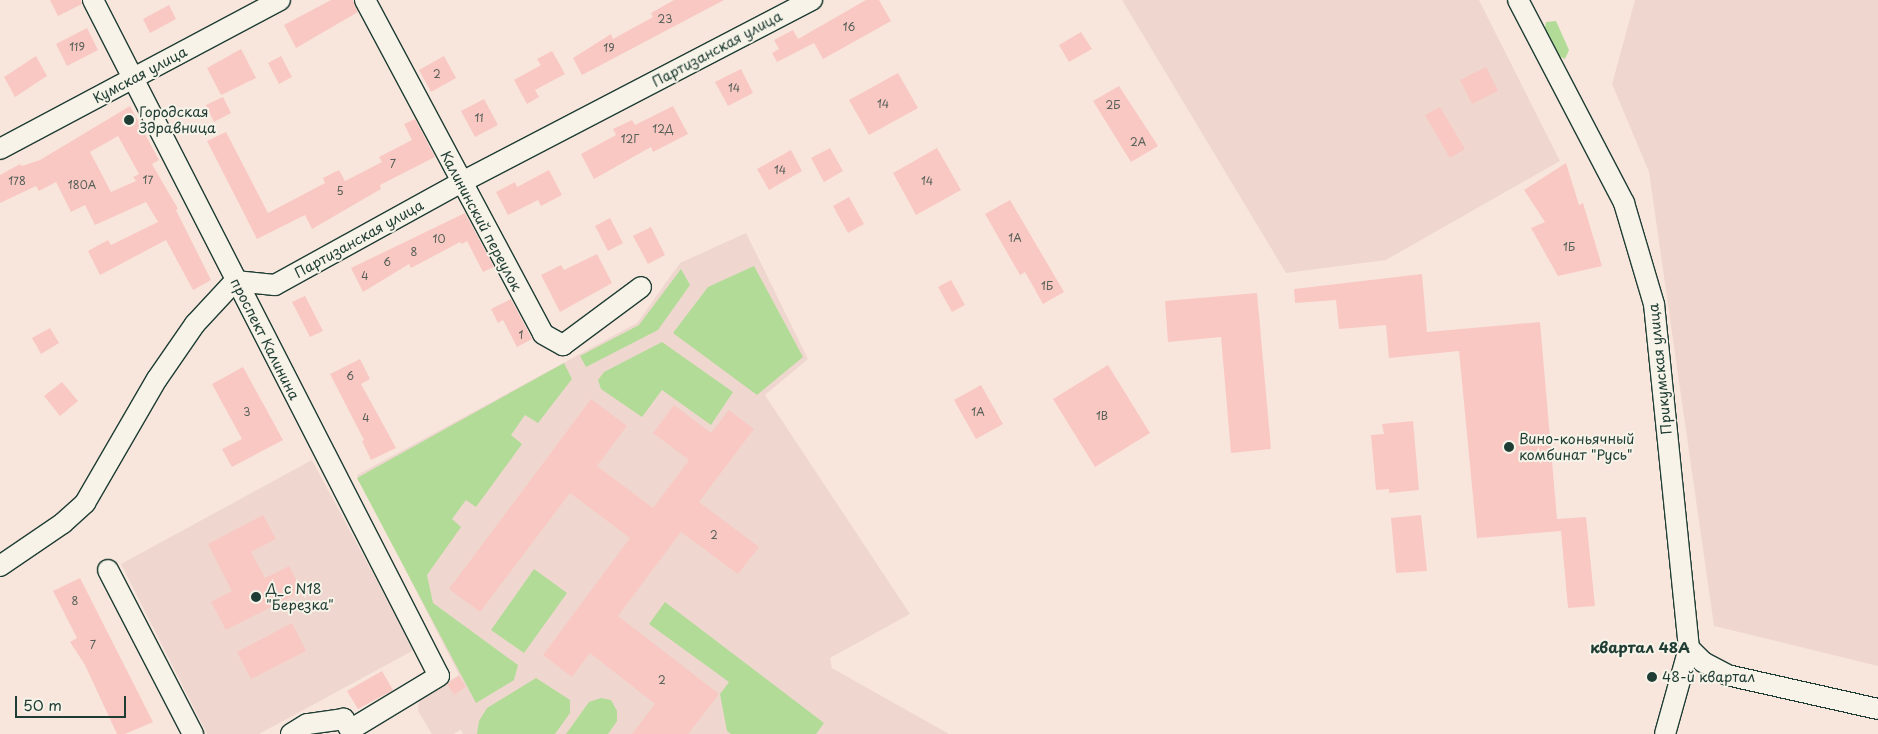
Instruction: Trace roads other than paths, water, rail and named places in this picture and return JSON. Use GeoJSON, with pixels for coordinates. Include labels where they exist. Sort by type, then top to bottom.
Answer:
{"type":"FeatureCollection","features":[{"type":"Feature","properties":{"kind":"street","name":"проспект Калинина"},"geometry":{"type":"LineString","coordinates":[[93,0],[235,281],[439,676],[397,699],[350,730],[344,719],[307,724],[291,734]]}},
{"type":"Feature","properties":{"kind":"street","name":"Кумская улица"},"geometry":{"type":"LineString","coordinates":[[0,149],[280,0]]}},
{"type":"Feature","properties":{"kind":"street","name":"Калининский переулок"},"geometry":{"type":"LineString","coordinates":[[365,0],[460,183],[542,334],[563,345],[642,287]]}},
{"type":"Feature","properties":{"kind":"street","name":"Партизанская улица"},"geometry":{"type":"LineString","coordinates":[[235,281],[275,285],[460,183],[812,0]]}},
{"type":"Feature","properties":{"kind":"street","name":"Прикумская улица"},"geometry":{"type":"LineString","coordinates":[[1518,0],[1624,203],[1654,304],[1689,648],[1665,734]]}},
{"type":"Feature","properties":{"kind":"street"},"geometry":{"type":"LineString","coordinates":[[0,566],[63,523],[84,503],[157,379],[195,324],[235,281]]}},
{"type":"Feature","properties":{"kind":"street"},"geometry":{"type":"LineString","coordinates":[[108,570],[193,734]]}},
{"type":"Feature","properties":{"kind":"street"},"geometry":{"type":"LineString","coordinates":[[1689,648],[1703,662],[1727,675],[1878,709]]}},
{"type":"Feature","properties":{"kind":"place","name":"Городская Здравница"},"geometry":{"type":"Point","coordinates":[129,120]}},
{"type":"Feature","properties":{"kind":"place","name":"Вино-коньячный комбинат \"Русь\""},"geometry":{"type":"Point","coordinates":[1509,447]}},
{"type":"Feature","properties":{"kind":"place","name":"Д_с N18 \"Березка\""},"geometry":{"type":"Point","coordinates":[256,597]}},
{"type":"Feature","properties":{"kind":"place","name":"48-й квартал"},"geometry":{"type":"Point","coordinates":[1652,677]}},
{"type":"Feature","properties":{"kind":"district","name":"квартал 48А"},"geometry":{"type":"Point","coordinates":[1640,647]}}]}
